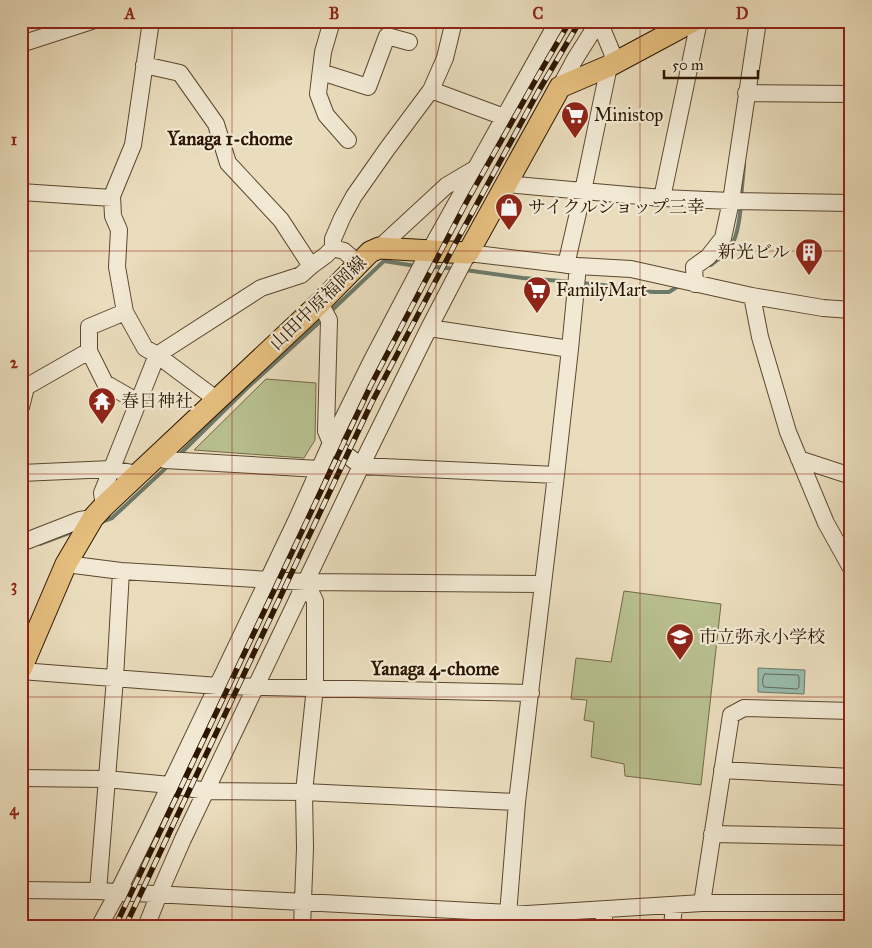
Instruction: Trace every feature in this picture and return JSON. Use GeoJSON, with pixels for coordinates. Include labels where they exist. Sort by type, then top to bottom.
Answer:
{"type":"FeatureCollection","features":[{"type":"Feature","properties":{"kind":"main road"},"geometry":{"type":"LineString","coordinates":[[462,264],[560,87],[609,66],[693,21]]}},
{"type":"Feature","properties":{"kind":"main road","name":"山田中原福岡線"},"geometry":{"type":"LineString","coordinates":[[21,670],[66,564],[93,519],[138,475],[168,459],[216,400],[324,312],[370,252],[380,248],[462,264]]}},
{"type":"Feature","properties":{"kind":"street"},"geometry":{"type":"LineString","coordinates":[[151,21],[132,145],[112,196],[113,216],[119,230],[117,267],[126,312],[145,348],[158,355],[216,400]]}},
{"type":"Feature","properties":{"kind":"street"},"geometry":{"type":"LineString","coordinates":[[332,21],[323,52],[318,94],[326,115],[348,140]]}},
{"type":"Feature","properties":{"kind":"street"},"geometry":{"type":"LineString","coordinates":[[21,543],[80,520],[93,519],[111,469],[158,355],[261,288],[301,275],[333,248],[333,239],[354,196],[431,90],[445,58],[454,21]]}},
{"type":"Feature","properties":{"kind":"street"},"geometry":{"type":"LineString","coordinates":[[99,927],[118,892],[218,686],[330,443],[414,279],[558,21]]}},
{"type":"Feature","properties":{"kind":"street"},"geometry":{"type":"LineString","coordinates":[[508,920],[517,802],[570,350],[574,275],[583,191],[609,66],[613,55],[599,21]]}},
{"type":"Feature","properties":{"kind":"street"},"geometry":{"type":"LineString","coordinates":[[560,87],[599,21]]}},
{"type":"Feature","properties":{"kind":"street"},"geometry":{"type":"LineString","coordinates":[[662,198],[699,21]]}},
{"type":"Feature","properties":{"kind":"street"},"geometry":{"type":"LineString","coordinates":[[694,276],[724,238],[730,201],[754,93],[758,21]]}},
{"type":"Feature","properties":{"kind":"street"},"geometry":{"type":"LineString","coordinates":[[21,44],[87,22]]}},
{"type":"Feature","properties":{"kind":"street"},"geometry":{"type":"LineString","coordinates":[[320,72],[368,87],[387,36],[409,42]]}},
{"type":"Feature","properties":{"kind":"street"},"geometry":{"type":"LineString","coordinates":[[144,65],[180,73],[216,124],[228,163],[281,220],[311,266]]}},
{"type":"Feature","properties":{"kind":"street"},"geometry":{"type":"LineString","coordinates":[[431,90],[504,117]]}},
{"type":"Feature","properties":{"kind":"street"},"geometry":{"type":"LineString","coordinates":[[754,93],[851,94]]}},
{"type":"Feature","properties":{"kind":"street"},"geometry":{"type":"LineString","coordinates":[[380,248],[446,186],[475,168]]}},
{"type":"Feature","properties":{"kind":"street"},"geometry":{"type":"LineString","coordinates":[[505,184],[662,198],[748,202],[851,203]]}},
{"type":"Feature","properties":{"kind":"street"},"geometry":{"type":"LineString","coordinates":[[21,192],[112,198]]}},
{"type":"Feature","properties":{"kind":"street"},"geometry":{"type":"LineString","coordinates":[[333,248],[344,251],[359,264]]}},
{"type":"Feature","properties":{"kind":"street"},"geometry":{"type":"LineString","coordinates":[[146,927],[206,791],[256,686],[361,466],[462,264],[574,275],[631,269],[677,280],[694,276],[752,296],[824,308],[851,310]]}},
{"type":"Feature","properties":{"kind":"street"},"geometry":{"type":"LineString","coordinates":[[752,296],[760,337],[788,432],[826,523],[846,548],[851,568]]}},
{"type":"Feature","properties":{"kind":"street"},"geometry":{"type":"LineString","coordinates":[[126,312],[89,327],[89,351],[106,383],[138,402]]}},
{"type":"Feature","properties":{"kind":"street"},"geometry":{"type":"LineString","coordinates":[[324,312],[326,432],[330,443],[361,466],[556,475]]}},
{"type":"Feature","properties":{"kind":"street"},"geometry":{"type":"LineString","coordinates":[[429,328],[570,350]]}},
{"type":"Feature","properties":{"kind":"street"},"geometry":{"type":"LineString","coordinates":[[21,407],[26,387],[89,351]]}},
{"type":"Feature","properties":{"kind":"street"},"geometry":{"type":"LineString","coordinates":[[168,459],[319,469]]}},
{"type":"Feature","properties":{"kind":"street"},"geometry":{"type":"LineString","coordinates":[[799,459],[851,476]]}},
{"type":"Feature","properties":{"kind":"street"},"geometry":{"type":"LineString","coordinates":[[21,473],[111,469],[138,475]]}},
{"type":"Feature","properties":{"kind":"street"},"geometry":{"type":"LineString","coordinates":[[66,564],[121,571],[306,582],[543,584]]}},
{"type":"Feature","properties":{"kind":"street"},"geometry":{"type":"LineString","coordinates":[[98,891],[121,571]]}},
{"type":"Feature","properties":{"kind":"street"},"geometry":{"type":"LineString","coordinates":[[302,927],[304,792],[315,687],[315,600],[306,582]]}},
{"type":"Feature","properties":{"kind":"street"},"geometry":{"type":"LineString","coordinates":[[21,670],[218,686],[531,693]]}},
{"type":"Feature","properties":{"kind":"street"},"geometry":{"type":"LineString","coordinates":[[702,903],[731,714],[744,708],[851,711]]}},
{"type":"Feature","properties":{"kind":"street"},"geometry":{"type":"LineString","coordinates":[[722,770],[851,777]]}},
{"type":"Feature","properties":{"kind":"street"},"geometry":{"type":"LineString","coordinates":[[21,778],[106,779],[170,785],[206,791],[304,792],[517,802]]}},
{"type":"Feature","properties":{"kind":"street"},"geometry":{"type":"LineString","coordinates":[[712,834],[851,837]]}},
{"type":"Feature","properties":{"kind":"street"},"geometry":{"type":"LineString","coordinates":[[21,890],[98,891],[303,902],[526,921],[604,909],[702,903],[851,903]]}},
{"type":"Feature","properties":{"kind":"street"},"geometry":{"type":"LineString","coordinates":[[672,927],[674,905]]}},
{"type":"Feature","properties":{"kind":"street"},"geometry":{"type":"LineString","coordinates":[[603,927],[604,909]]}},
{"type":"Feature","properties":{"kind":"green space"},"geometry":{"type":"Polygon","coordinates":[[[266,379],[316,383],[315,440],[304,458],[194,450],[266,379]]]}},
{"type":"Feature","properties":{"kind":"green space"},"geometry":{"type":"Polygon","coordinates":[[[624,591],[721,604],[701,785],[625,776],[624,764],[591,757],[594,722],[584,720],[587,700],[571,699],[576,658],[611,662],[624,591]]]}},
{"type":"Feature","properties":{"kind":"water"},"geometry":{"type":"Polygon","coordinates":[[[758,668],[805,670],[804,694],[758,692],[758,668]]]}},
{"type":"Feature","properties":{"kind":"waterway"},"geometry":{"type":"LineString","coordinates":[[741,198],[744,165]]}},
{"type":"Feature","properties":{"kind":"waterway"},"geometry":{"type":"LineString","coordinates":[[711,265],[731,246],[739,224],[741,205]]}},
{"type":"Feature","properties":{"kind":"waterway"},"geometry":{"type":"LineString","coordinates":[[329,313],[384,261],[416,266]]}},
{"type":"Feature","properties":{"kind":"waterway"},"geometry":{"type":"LineString","coordinates":[[426,266],[456,269]]}},
{"type":"Feature","properties":{"kind":"waterway"},"geometry":{"type":"LineString","coordinates":[[465,270],[523,278],[573,282]]}},
{"type":"Feature","properties":{"kind":"waterway"},"geometry":{"type":"LineString","coordinates":[[580,283],[655,292],[669,292],[680,285]]}},
{"type":"Feature","properties":{"kind":"waterway"},"geometry":{"type":"LineString","coordinates":[[178,456],[246,389],[324,318]]}},
{"type":"Feature","properties":{"kind":"waterway"},"geometry":{"type":"LineString","coordinates":[[101,522],[112,518],[168,466]]}},
{"type":"Feature","properties":{"kind":"waterway"},"geometry":{"type":"LineString","coordinates":[[40,544],[75,531]]}},
{"type":"Feature","properties":{"kind":"railway"},"geometry":{"type":"LineString","coordinates":[[115,927],[371,385],[467,201],[570,21]]}},
{"type":"Feature","properties":{"kind":"railway"},"geometry":{"type":"LineString","coordinates":[[125,927],[371,404],[538,92],[580,21]]}},
{"type":"Feature","properties":{"kind":"place","name":"Ministop"},"geometry":{"type":"Point","coordinates":[575,139]}},
{"type":"Feature","properties":{"kind":"place","name":"サイクルショップ三幸"},"geometry":{"type":"Point","coordinates":[509,231]}},
{"type":"Feature","properties":{"kind":"place","name":"新光ビル"},"geometry":{"type":"Point","coordinates":[809,276]}},
{"type":"Feature","properties":{"kind":"place","name":"FamilyMart"},"geometry":{"type":"Point","coordinates":[537,314]}},
{"type":"Feature","properties":{"kind":"place","name":"春日神社"},"geometry":{"type":"Point","coordinates":[102,425]}},
{"type":"Feature","properties":{"kind":"place","name":"市立弥永小学校"},"geometry":{"type":"Point","coordinates":[680,661]}},
{"type":"Feature","properties":{"kind":"district","name":"Yanaga 1-chome"},"geometry":{"type":"Point","coordinates":[230,138]}},
{"type":"Feature","properties":{"kind":"district","name":"Yanaga 4-chome"},"geometry":{"type":"Point","coordinates":[435,668]}}]}
